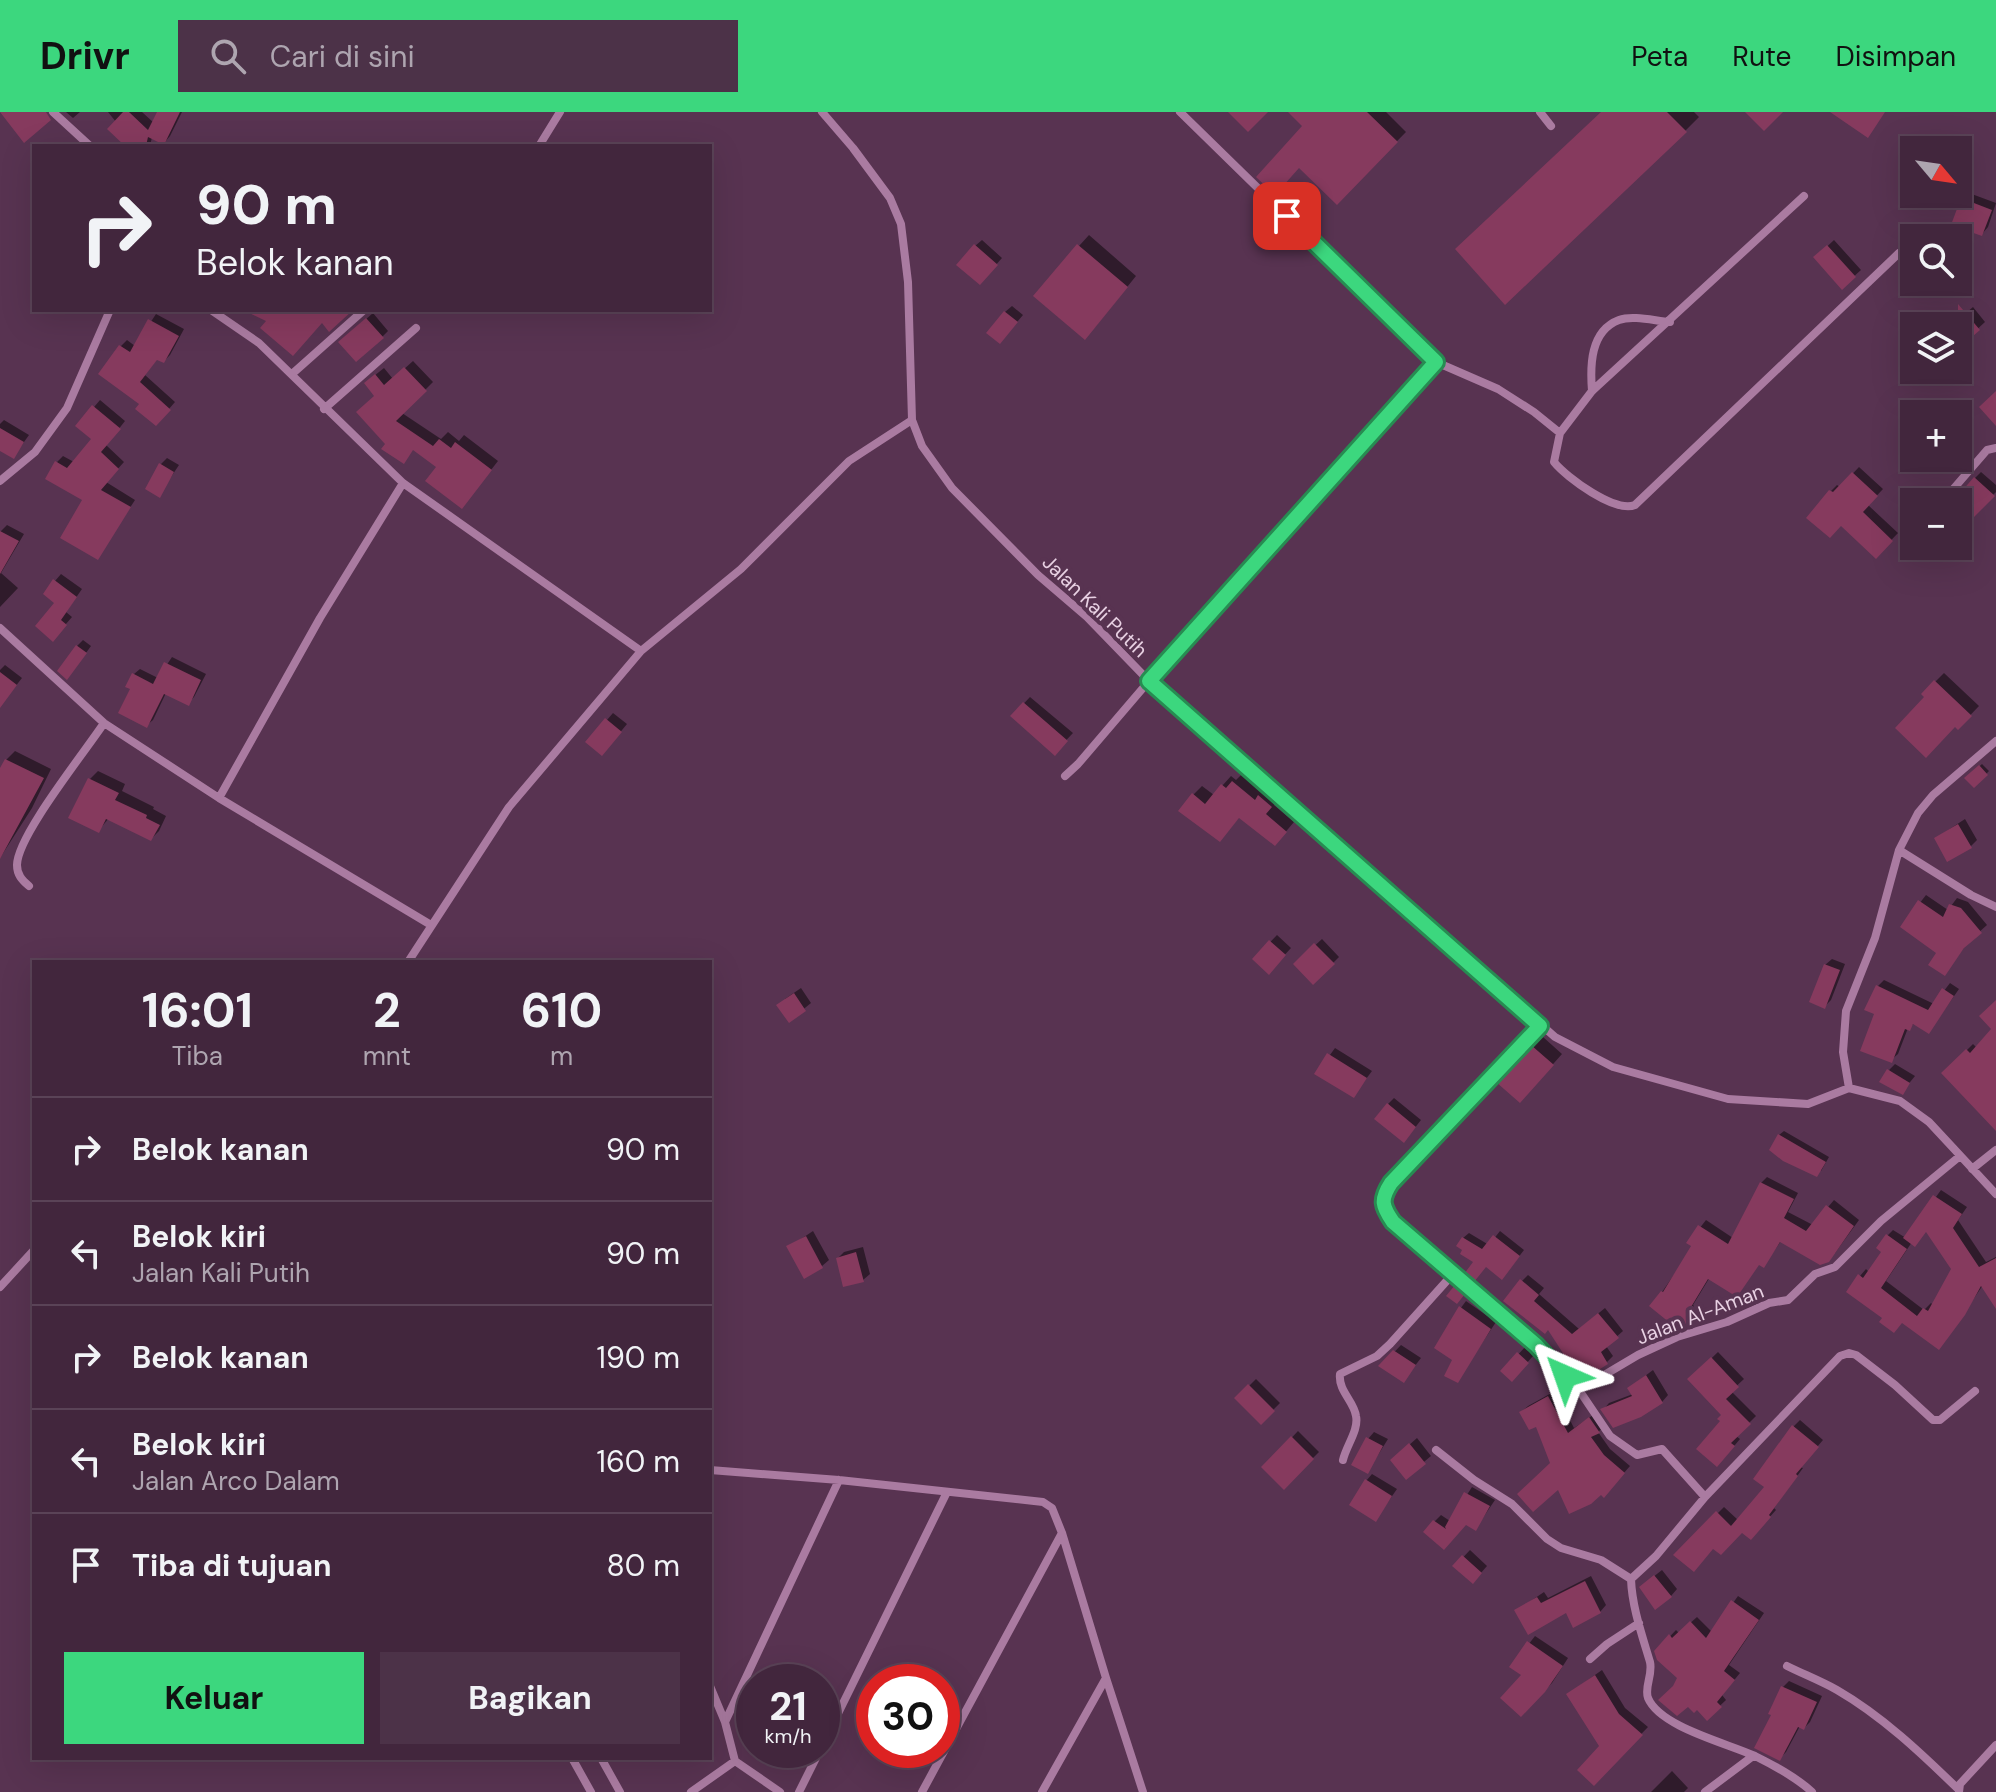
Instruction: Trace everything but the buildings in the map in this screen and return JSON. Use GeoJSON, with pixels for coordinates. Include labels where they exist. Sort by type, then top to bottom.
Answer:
{"type":"FeatureCollection","features":[{"type":"Feature","properties":{"kind":"street"},"geometry":{"type":"LineString","coordinates":[[53,112],[88,144]]}},
{"type":"Feature","properties":{"kind":"street"},"geometry":{"type":"LineString","coordinates":[[540,144],[560,112]]}},
{"type":"Feature","properties":{"kind":"street","name":"Jalan Kali Putih"},"geometry":{"type":"LineString","coordinates":[[822,112],[890,198],[901,224],[908,282],[912,420],[929,457],[952,488],[1149,681],[1555,1037],[1613,1067],[1728,1099],[1808,1104],[1849,1088]]}},
{"type":"Feature","properties":{"kind":"street"},"geometry":{"type":"LineString","coordinates":[[1180,112],[1436,362],[1498,389],[1560,433]]}},
{"type":"Feature","properties":{"kind":"street"},"geometry":{"type":"LineString","coordinates":[[1540,112],[1551,126]]}},
{"type":"Feature","properties":{"kind":"street"},"geometry":{"type":"LineString","coordinates":[[1804,196],[1592,391],[1560,433],[1554,462],[1561,471],[1612,504],[1626,508],[1635,505],[1899,253]]}},
{"type":"Feature","properties":{"kind":"street"},"geometry":{"type":"LineString","coordinates":[[0,481],[35,452],[67,408],[109,312]]}},
{"type":"Feature","properties":{"kind":"street"},"geometry":{"type":"LineString","coordinates":[[214,312],[259,343],[403,483],[641,651]]}},
{"type":"Feature","properties":{"kind":"street"},"geometry":{"type":"LineString","coordinates":[[292,374],[362,312]]}},
{"type":"Feature","properties":{"kind":"street"},"geometry":{"type":"LineString","coordinates":[[1592,391],[1590,372],[1593,349],[1601,334],[1620,320],[1670,322]]}},
{"type":"Feature","properties":{"kind":"street"},"geometry":{"type":"LineString","coordinates":[[324,409],[416,328]]}},
{"type":"Feature","properties":{"kind":"street"},"geometry":{"type":"LineString","coordinates":[[1065,776],[1436,362]]}},
{"type":"Feature","properties":{"kind":"street"},"geometry":{"type":"LineString","coordinates":[[409,960],[509,807],[641,651],[741,569],[849,461],[912,420]]}},
{"type":"Feature","properties":{"kind":"street"},"geometry":{"type":"LineString","coordinates":[[1954,488],[1987,450],[1996,448]]}},
{"type":"Feature","properties":{"kind":"street"},"geometry":{"type":"LineString","coordinates":[[219,798],[320,618],[403,483]]}},
{"type":"Feature","properties":{"kind":"street"},"geometry":{"type":"LineString","coordinates":[[0,628],[104,723],[219,798],[431,925]]}},
{"type":"Feature","properties":{"kind":"street"},"geometry":{"type":"LineString","coordinates":[[29,886],[17,872],[16,861],[50,799],[104,723]]}},
{"type":"Feature","properties":{"kind":"street"},"geometry":{"type":"LineString","coordinates":[[1996,741],[1933,795],[1918,813],[1899,850],[1875,938],[1846,1011],[1843,1052],[1849,1088],[1887,1097],[1913,1108],[1996,1194]]}},
{"type":"Feature","properties":{"kind":"street"},"geometry":{"type":"LineString","coordinates":[[1899,850],[1996,907]]}},
{"type":"Feature","properties":{"kind":"street"},"geometry":{"type":"LineString","coordinates":[[1540,1026],[1391,1183],[1382,1196],[1383,1207],[1393,1222],[1536,1345],[1579,1390],[1610,1436],[1637,1455],[1662,1449],[1705,1497]]}},
{"type":"Feature","properties":{"kind":"street"},"geometry":{"type":"LineString","coordinates":[[1972,1169],[1996,1150]]}},
{"type":"Feature","properties":{"kind":"street","name":"Jalan Al-Aman"},"geometry":{"type":"LineString","coordinates":[[1579,1390],[1638,1355],[1677,1337],[1727,1322],[1769,1303],[1788,1300],[1815,1274],[1835,1267],[1881,1221],[1960,1156]]}},
{"type":"Feature","properties":{"kind":"street"},"geometry":{"type":"LineString","coordinates":[[0,1287],[32,1252]]}},
{"type":"Feature","properties":{"kind":"street"},"geometry":{"type":"LineString","coordinates":[[1343,1460],[1356,1426],[1356,1415],[1339,1381],[1340,1374],[1377,1356],[1410,1325],[1452,1275]]}},
{"type":"Feature","properties":{"kind":"street"},"geometry":{"type":"LineString","coordinates":[[1631,1579],[1656,1556],[1705,1497],[1840,1356],[1849,1353],[1856,1355],[1933,1420],[1940,1420],[1975,1391]]}},
{"type":"Feature","properties":{"kind":"street"},"geometry":{"type":"LineString","coordinates":[[1436,1450],[1474,1480],[1512,1504],[1547,1539],[1561,1548],[1601,1560],[1631,1579]]}},
{"type":"Feature","properties":{"kind":"street"},"geometry":{"type":"LineString","coordinates":[[712,1470],[1043,1502],[1052,1508],[1143,1792]]}},
{"type":"Feature","properties":{"kind":"street"},"geometry":{"type":"LineString","coordinates":[[725,1722],[839,1480]]}},
{"type":"Feature","properties":{"kind":"street"},"geometry":{"type":"LineString","coordinates":[[840,1709],[947,1492]]}},
{"type":"Feature","properties":{"kind":"street"},"geometry":{"type":"LineString","coordinates":[[922,1792],[1062,1533]]}},
{"type":"Feature","properties":{"kind":"street"},"geometry":{"type":"LineString","coordinates":[[1631,1579],[1632,1598],[1652,1670],[1647,1691],[1654,1708],[1671,1721],[1784,1772],[1812,1792]]}},
{"type":"Feature","properties":{"kind":"street"},"geometry":{"type":"LineString","coordinates":[[1590,1659],[1639,1623]]}},
{"type":"Feature","properties":{"kind":"street"},"geometry":{"type":"LineString","coordinates":[[1787,1666],[1837,1690],[1878,1718],[1916,1748],[1958,1790],[1996,1745]]}},
{"type":"Feature","properties":{"kind":"street"},"geometry":{"type":"LineString","coordinates":[[1042,1792],[1106,1678]]}},
{"type":"Feature","properties":{"kind":"street"},"geometry":{"type":"LineString","coordinates":[[712,1691],[725,1722],[735,1761],[780,1792]]}},
{"type":"Feature","properties":{"kind":"street"},"geometry":{"type":"LineString","coordinates":[[1705,1792],[1753,1756]]}},
{"type":"Feature","properties":{"kind":"street"},"geometry":{"type":"LineString","coordinates":[[573,1760],[591,1792]]}},
{"type":"Feature","properties":{"kind":"street"},"geometry":{"type":"LineString","coordinates":[[602,1760],[620,1792]]}},
{"type":"Feature","properties":{"kind":"street"},"geometry":{"type":"LineString","coordinates":[[691,1792],[735,1761]]}},
{"type":"Feature","properties":{"kind":"street"},"geometry":{"type":"LineString","coordinates":[[799,1792],[811,1768]]}},
{"type":"Feature","properties":{"kind":"route"},"geometry":{"type":"LineString","coordinates":[[1287,216],[1436,362],[1149,681],[1540,1026],[1382,1196],[1383,1207],[1393,1222],[1536,1345],[1565,1376]]}}]}
